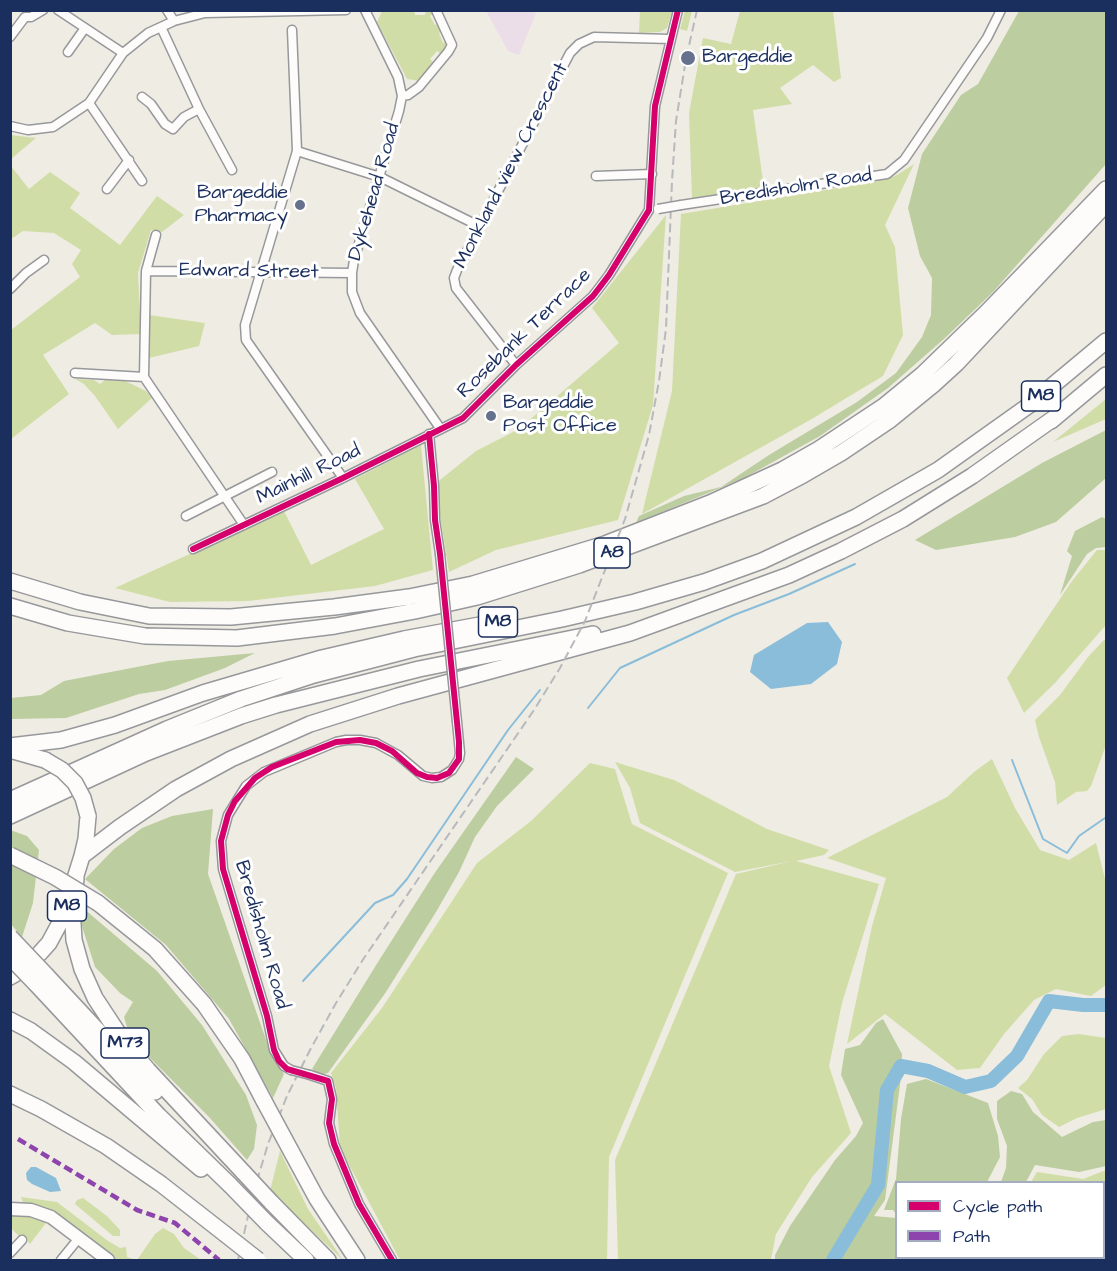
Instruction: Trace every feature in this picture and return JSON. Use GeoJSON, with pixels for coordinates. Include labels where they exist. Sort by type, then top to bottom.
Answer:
{"type":"FeatureCollection","features":[{"type":"Feature","properties":{"kind":"highway","name":"A8"},"geometry":{"type":"LineString","coordinates":[[10,581],[80,602],[149,615],[231,617],[334,608],[409,597],[473,584],[605,544],[710,503],[782,470],[828,444],[884,406],[922,374],[986,313],[1107,189]]}},
{"type":"Feature","properties":{"kind":"highway","name":"A8"},"geometry":{"type":"LineString","coordinates":[[10,606],[68,623],[145,636],[237,638],[335,626],[416,611],[477,597],[579,565],[763,496],[832,458],[890,420],[956,364],[1107,204]]}},
{"type":"Feature","properties":{"kind":"highway","name":"M8"},"geometry":{"type":"LineString","coordinates":[[10,800],[146,738],[241,699],[362,661],[573,617],[704,582],[762,561],[899,493],[972,447],[1028,406],[1107,341]]}},
{"type":"Feature","properties":{"kind":"highway","name":"M8"},"geometry":{"type":"LineString","coordinates":[[438,685],[580,654],[719,611],[786,585],[877,542],[945,502],[975,481],[1107,375]]}},
{"type":"Feature","properties":{"kind":"highway","name":"M8"},"geometry":{"type":"LineString","coordinates":[[82,856],[176,789],[231,759],[310,724],[438,685],[630,633],[789,575],[874,535],[972,476],[1057,416]]}},
{"type":"Feature","properties":{"kind":"highway","name":"M8"},"geometry":{"type":"LineString","coordinates":[[10,748],[61,740],[115,726],[212,691],[343,653],[414,637],[570,609],[665,586],[836,526]]}},
{"type":"Feature","properties":{"kind":"highway","name":"M8"},"geometry":{"type":"LineString","coordinates":[[10,816],[146,753],[276,705],[372,679],[630,626],[694,609]]}},
{"type":"Feature","properties":{"kind":"highway","name":"M8"},"geometry":{"type":"LineString","coordinates":[[158,710],[361,655],[467,638]]}},
{"type":"Feature","properties":{"kind":"highway","name":"M8"},"geometry":{"type":"LineString","coordinates":[[10,748],[45,760],[62,770],[75,783],[83,798],[87,816],[86,839],[82,856],[63,917],[49,943],[33,961],[10,977]]}},
{"type":"Feature","properties":{"kind":"highway"},"geometry":{"type":"LineString","coordinates":[[10,855],[55,877],[98,903],[155,949],[204,1004],[242,1059],[321,1207],[357,1260]]}},
{"type":"Feature","properties":{"kind":"highway","name":"M73"},"geometry":{"type":"LineString","coordinates":[[76,879],[72,907],[74,940],[82,969],[95,998],[124,1042],[236,1182]]}},
{"type":"Feature","properties":{"kind":"highway","name":"M73"},"geometry":{"type":"LineString","coordinates":[[10,937],[41,980],[159,1116],[327,1260]]}},
{"type":"Feature","properties":{"kind":"highway","name":"M73"},"geometry":{"type":"LineString","coordinates":[[10,957],[41,980]]}},
{"type":"Feature","properties":{"kind":"highway","name":"M73"},"geometry":{"type":"LineString","coordinates":[[10,1020],[31,1031],[236,1182],[269,1211],[306,1260]]}},
{"type":"Feature","properties":{"kind":"highway"},"geometry":{"type":"LineString","coordinates":[[10,1094],[106,1146],[161,1184],[258,1260]]}},
{"type":"Feature","properties":{"kind":"street"},"geometry":{"type":"LineString","coordinates":[[10,37],[24,17],[31,17],[43,10]]}},
{"type":"Feature","properties":{"kind":"street"},"geometry":{"type":"LineString","coordinates":[[58,10],[123,53]]}},
{"type":"Feature","properties":{"kind":"street"},"geometry":{"type":"LineString","coordinates":[[167,10],[174,21]]}},
{"type":"Feature","properties":{"kind":"street"},"geometry":{"type":"LineString","coordinates":[[10,126],[28,130],[53,127],[89,103],[123,53],[148,33],[174,21],[205,14],[346,10]]}},
{"type":"Feature","properties":{"kind":"street","name":"Dykehead Road"},"geometry":{"type":"LineString","coordinates":[[365,10],[398,77],[402,96],[352,273],[352,292],[360,313],[440,429]]}},
{"type":"Feature","properties":{"kind":"street"},"geometry":{"type":"LineString","coordinates":[[402,96],[408,95],[419,87],[452,45],[436,10]]}},
{"type":"Feature","properties":{"kind":"street","name":"Rosebank Terrace"},"geometry":{"type":"LineString","coordinates":[[440,429],[466,416],[516,364],[593,296],[654,209],[651,174],[655,106],[678,10]]}},
{"type":"Feature","properties":{"kind":"street","name":"Bredisholm Road"},"geometry":{"type":"LineString","coordinates":[[654,209],[887,174],[904,160],[987,38],[1000,10]]}},
{"type":"Feature","properties":{"kind":"street"},"geometry":{"type":"LineString","coordinates":[[161,27],[199,108],[232,170]]}},
{"type":"Feature","properties":{"kind":"street"},"geometry":{"type":"LineString","coordinates":[[68,52],[85,28]]}},
{"type":"Feature","properties":{"kind":"street"},"geometry":{"type":"LineString","coordinates":[[292,30],[297,151],[245,325],[246,340],[343,478]]}},
{"type":"Feature","properties":{"kind":"street","name":"Monkland view Crescent"},"geometry":{"type":"LineString","coordinates":[[516,364],[456,288],[454,278],[457,270],[570,53],[579,44],[594,37],[670,39]]}},
{"type":"Feature","properties":{"kind":"street"},"geometry":{"type":"LineString","coordinates":[[142,97],[151,104],[165,124],[173,129],[184,117],[199,108]]}},
{"type":"Feature","properties":{"kind":"street"},"geometry":{"type":"LineString","coordinates":[[89,103],[142,181]]}},
{"type":"Feature","properties":{"kind":"street"},"geometry":{"type":"LineString","coordinates":[[297,151],[380,177],[479,226]]}},
{"type":"Feature","properties":{"kind":"street"},"geometry":{"type":"LineString","coordinates":[[107,189],[129,160]]}},
{"type":"Feature","properties":{"kind":"street"},"geometry":{"type":"LineString","coordinates":[[596,176],[651,174]]}},
{"type":"Feature","properties":{"kind":"street"},"geometry":{"type":"LineString","coordinates":[[156,235],[146,271],[144,377],[244,525]]}},
{"type":"Feature","properties":{"kind":"street"},"geometry":{"type":"LineString","coordinates":[[10,289],[44,260]]}},
{"type":"Feature","properties":{"kind":"street","name":"Edward Street"},"geometry":{"type":"LineString","coordinates":[[146,271],[352,273]]}},
{"type":"Feature","properties":{"kind":"street"},"geometry":{"type":"LineString","coordinates":[[75,372],[144,377]]}},
{"type":"Feature","properties":{"kind":"street","name":"Mainhill Road"},"geometry":{"type":"LineString","coordinates":[[192,549],[343,478],[440,429]]}},
{"type":"Feature","properties":{"kind":"street","name":"Bredisholm Road"},"geometry":{"type":"LineString","coordinates":[[392,1260],[359,1204],[334,1144],[329,1124],[332,1099],[328,1081],[284,1066],[274,1050],[267,1016],[223,869],[221,841],[228,815],[246,786],[264,772],[336,742],[360,740],[376,743],[398,755],[423,776],[441,777],[449,773],[459,759],[435,520],[429,434]]}},
{"type":"Feature","properties":{"kind":"street","name":"Mainhill Road"},"geometry":{"type":"LineString","coordinates":[[186,516],[272,472]]}},
{"type":"Feature","properties":{"kind":"street"},"geometry":{"type":"LineString","coordinates":[[10,1209],[43,1213],[108,1260]]}},
{"type":"Feature","properties":{"kind":"street"},"geometry":{"type":"LineString","coordinates":[[61,1260],[79,1238]]}},
{"type":"Feature","properties":{"kind":"street"},"geometry":{"type":"LineString","coordinates":[[10,1253],[22,1240]]}},
{"type":"Feature","properties":{"kind":"shaded area"},"geometry":{"type":"Polygon","coordinates":[[[486,11],[537,11],[519,55],[508,51],[486,11]]]}},
{"type":"Feature","properties":{"kind":"green space"},"geometry":{"type":"Polygon","coordinates":[[[382,11],[414,11],[415,15],[425,15],[426,11],[430,11],[435,13],[430,16],[435,25],[441,23],[444,30],[439,33],[443,43],[449,40],[450,44],[442,55],[437,51],[430,59],[435,64],[420,81],[407,79],[377,22],[382,11]]]}},
{"type":"Feature","properties":{"kind":"green space"},"geometry":{"type":"Polygon","coordinates":[[[640,11],[672,11],[667,28],[660,32],[639,33],[640,11]]]}},
{"type":"Feature","properties":{"kind":"green space"},"geometry":{"type":"Polygon","coordinates":[[[685,11],[692,11],[687,31],[680,29],[685,11]]]}},
{"type":"Feature","properties":{"kind":"green space"},"geometry":{"type":"Polygon","coordinates":[[[740,11],[833,11],[841,78],[834,82],[813,65],[780,88],[792,104],[753,110],[764,188],[692,199],[689,113],[703,38],[731,44],[740,11]]]}},
{"type":"Feature","properties":{"kind":"green space"},"geometry":{"type":"Polygon","coordinates":[[[1019,11],[1106,11],[1106,164],[993,292],[888,388],[820,436],[744,478],[636,523],[639,516],[684,496],[721,487],[857,402],[896,373],[922,337],[931,315],[932,278],[920,256],[908,208],[922,154],[961,95],[978,84],[1019,11]]]}},
{"type":"Feature","properties":{"kind":"green space"},"geometry":{"type":"Polygon","coordinates":[[[11,135],[36,138],[11,159],[11,135]]]}},
{"type":"Feature","properties":{"kind":"green space"},"geometry":{"type":"Polygon","coordinates":[[[914,164],[885,225],[895,247],[903,335],[883,376],[810,420],[642,514],[672,391],[681,214],[879,181],[897,175],[914,164]]]}},
{"type":"Feature","properties":{"kind":"green space"},"geometry":{"type":"Polygon","coordinates":[[[11,166],[29,189],[50,172],[80,193],[70,208],[120,245],[157,196],[184,215],[162,232],[151,230],[138,273],[141,334],[112,335],[95,323],[43,355],[69,394],[11,439],[11,330],[80,277],[72,264],[81,250],[54,233],[23,231],[11,239],[11,166]]]}},
{"type":"Feature","properties":{"kind":"green space"},"geometry":{"type":"Polygon","coordinates":[[[666,215],[653,405],[618,520],[496,550],[449,572],[435,484],[476,451],[519,429],[619,343],[592,308],[666,215]]]}},
{"type":"Feature","properties":{"kind":"green space"},"geometry":{"type":"Polygon","coordinates":[[[149,315],[205,323],[199,346],[149,358],[149,315]]]}},
{"type":"Feature","properties":{"kind":"green space"},"geometry":{"type":"Polygon","coordinates":[[[75,379],[94,380],[100,384],[105,380],[125,381],[146,391],[152,398],[118,429],[95,396],[84,384],[75,379]]]}},
{"type":"Feature","properties":{"kind":"green space"},"geometry":{"type":"Polygon","coordinates":[[[1106,399],[1106,419],[1053,442],[1106,399]]]}},
{"type":"Feature","properties":{"kind":"green space"},"geometry":{"type":"Polygon","coordinates":[[[1106,430],[1106,478],[1056,522],[1015,537],[936,550],[915,540],[1042,463],[1106,430]]]}},
{"type":"Feature","properties":{"kind":"green space"},"geometry":{"type":"Polygon","coordinates":[[[421,445],[433,570],[375,586],[248,601],[170,602],[115,588],[284,511],[311,565],[384,529],[355,479],[421,445]]]}},
{"type":"Feature","properties":{"kind":"green space"},"geometry":{"type":"Polygon","coordinates":[[[1102,517],[1106,519],[1106,547],[1096,548],[1087,554],[1060,595],[1072,556],[1067,551],[1075,531],[1102,517]]]}},
{"type":"Feature","properties":{"kind":"green space"},"geometry":{"type":"Polygon","coordinates":[[[1097,550],[1106,550],[1106,625],[1055,683],[1024,713],[1007,678],[1072,581],[1097,550]]]}},
{"type":"Feature","properties":{"kind":"green space"},"geometry":{"type":"Polygon","coordinates":[[[1106,640],[1106,745],[1087,791],[1076,792],[1057,805],[1055,782],[1035,720],[1060,695],[1088,657],[1106,640]]]}},
{"type":"Feature","properties":{"kind":"green space"},"geometry":{"type":"Polygon","coordinates":[[[255,653],[225,668],[165,690],[139,694],[66,718],[11,719],[11,698],[41,695],[64,681],[168,661],[255,653]]]}},
{"type":"Feature","properties":{"kind":"green space"},"geometry":{"type":"Polygon","coordinates":[[[516,757],[534,769],[497,806],[475,837],[459,872],[386,992],[328,1073],[319,1075],[312,1069],[378,962],[434,874],[516,757]]]}},
{"type":"Feature","properties":{"kind":"green space"},"geometry":{"type":"Polygon","coordinates":[[[992,759],[1015,808],[1040,850],[1069,860],[1096,843],[1106,883],[1106,985],[1091,996],[1056,989],[1034,1000],[1004,1034],[980,1068],[957,1070],[885,1014],[847,1044],[872,926],[886,878],[827,858],[947,797],[992,759]]]}},
{"type":"Feature","properties":{"kind":"green space"},"geometry":{"type":"Polygon","coordinates":[[[615,762],[674,780],[767,829],[829,850],[824,855],[796,861],[879,884],[842,1003],[829,1066],[851,1133],[812,1177],[776,1234],[771,1260],[618,1260],[615,1160],[736,874],[792,861],[735,872],[640,823],[630,788],[615,762]]]}},
{"type":"Feature","properties":{"kind":"green space"},"geometry":{"type":"Polygon","coordinates":[[[590,763],[615,769],[632,824],[728,873],[609,1157],[607,1260],[400,1260],[340,1148],[336,1088],[331,1073],[382,1008],[477,863],[531,821],[590,763]]]}},
{"type":"Feature","properties":{"kind":"green space"},"geometry":{"type":"Polygon","coordinates":[[[213,809],[208,874],[271,1054],[284,1074],[273,1098],[229,1019],[166,945],[85,879],[114,849],[142,828],[172,816],[213,809]]]}},
{"type":"Feature","properties":{"kind":"green space"},"geometry":{"type":"Polygon","coordinates":[[[10,832],[27,836],[39,850],[33,903],[22,937],[11,924],[10,832]]]}},
{"type":"Feature","properties":{"kind":"green space"},"geometry":{"type":"Polygon","coordinates":[[[83,908],[157,971],[202,1025],[246,1095],[257,1125],[254,1149],[247,1160],[209,1117],[130,1038],[124,1017],[133,1002],[120,993],[95,967],[80,920],[83,908]]]}},
{"type":"Feature","properties":{"kind":"green space"},"geometry":{"type":"Polygon","coordinates":[[[883,1019],[902,1054],[885,1200],[874,1216],[895,1218],[895,1259],[978,1260],[775,1260],[775,1255],[790,1226],[835,1160],[856,1136],[863,1123],[841,1075],[845,1049],[860,1045],[876,1023],[883,1019]]]}},
{"type":"Feature","properties":{"kind":"green space"},"geometry":{"type":"Polygon","coordinates":[[[1079,1034],[1106,1038],[1106,1109],[1077,1118],[1059,1127],[1042,1115],[1032,1099],[1018,1088],[1027,1080],[1044,1054],[1062,1036],[1079,1034]]]}},
{"type":"Feature","properties":{"kind":"green space"},"geometry":{"type":"Polygon","coordinates":[[[926,1079],[988,1103],[998,1136],[1000,1157],[988,1181],[895,1181],[907,1084],[926,1079]]]}},
{"type":"Feature","properties":{"kind":"green space"},"geometry":{"type":"Polygon","coordinates":[[[1011,1091],[1022,1094],[1033,1112],[1062,1137],[1093,1122],[1106,1120],[1106,1166],[1079,1172],[1035,1165],[1027,1181],[1001,1181],[1006,1168],[1007,1146],[997,1119],[997,1101],[1011,1091]]]}},
{"type":"Feature","properties":{"kind":"green space"},"geometry":{"type":"Polygon","coordinates":[[[280,1151],[308,1209],[343,1260],[270,1191],[280,1151]]]}},
{"type":"Feature","properties":{"kind":"green space"},"geometry":{"type":"Polygon","coordinates":[[[1106,1170],[1106,1260],[982,1260],[1105,1259],[1105,1181],[1032,1181],[1037,1172],[1083,1179],[1106,1170]]]}},
{"type":"Feature","properties":{"kind":"green space"},"geometry":{"type":"Polygon","coordinates":[[[895,1182],[895,1213],[893,1210],[884,1210],[895,1182]]]}},
{"type":"Feature","properties":{"kind":"green space"},"geometry":{"type":"Polygon","coordinates":[[[21,1197],[57,1202],[108,1241],[120,1248],[126,1247],[127,1257],[137,1260],[115,1260],[64,1222],[24,1205],[21,1197]]]}},
{"type":"Feature","properties":{"kind":"green space"},"geometry":{"type":"Polygon","coordinates":[[[83,1198],[107,1216],[120,1230],[120,1236],[113,1236],[75,1204],[77,1200],[83,1198]]]}},
{"type":"Feature","properties":{"kind":"green space"},"geometry":{"type":"Polygon","coordinates":[[[11,1214],[44,1219],[67,1235],[46,1223],[30,1244],[23,1235],[20,1237],[11,1228],[11,1214]]]}},
{"type":"Feature","properties":{"kind":"green space"},"geometry":{"type":"Polygon","coordinates":[[[163,1228],[174,1234],[184,1248],[201,1260],[137,1260],[155,1234],[163,1228]]]}},
{"type":"Feature","properties":{"kind":"water"},"geometry":{"type":"Polygon","coordinates":[[[828,622],[842,642],[837,664],[811,684],[771,689],[750,672],[754,655],[807,623],[828,622]]]}},
{"type":"Feature","properties":{"kind":"water"},"geometry":{"type":"Polygon","coordinates":[[[31,1167],[36,1167],[56,1178],[61,1191],[50,1192],[27,1180],[26,1173],[31,1167]]]}},
{"type":"Feature","properties":{"kind":"waterway"},"geometry":{"type":"LineString","coordinates":[[588,708],[620,668],[734,615],[789,594],[855,564]]}},
{"type":"Feature","properties":{"kind":"waterway"},"geometry":{"type":"LineString","coordinates":[[303,981],[375,903],[393,895],[407,879],[508,730],[540,690]]}},
{"type":"Feature","properties":{"kind":"waterway"},"geometry":{"type":"LineString","coordinates":[[1012,760],[1043,839],[1067,853],[1079,836],[1106,819]]}},
{"type":"Feature","properties":{"kind":"waterway"},"geometry":{"type":"LineString","coordinates":[[833,1260],[878,1185],[887,1090],[901,1066],[928,1071],[965,1087],[991,1081],[1017,1056],[1049,1001],[1106,1005]]}},
{"type":"Feature","properties":{"kind":"railway"},"geometry":{"type":"LineString","coordinates":[[238,1260],[253,1194],[268,1144],[287,1096],[310,1050],[364,958],[534,710],[560,668],[585,621],[625,519],[649,435],[659,381],[666,329],[676,121],[697,10]]}},
{"type":"Feature","properties":{"kind":"marked path"},"geometry":{"type":"LineString","coordinates":[[18,1139],[137,1210],[175,1223],[219,1260]]}},
{"type":"Feature","properties":{"kind":"cycle path"},"geometry":{"type":"LineString","coordinates":[[193,549],[463,418],[516,365],[593,296],[609,275],[649,210],[655,106],[678,10]]}},
{"type":"Feature","properties":{"kind":"cycle path"},"geometry":{"type":"LineString","coordinates":[[392,1260],[359,1204],[334,1144],[329,1123],[332,1099],[328,1081],[287,1069],[279,1061],[274,1050],[267,1016],[223,869],[221,841],[228,815],[235,801],[255,778],[272,767],[336,742],[360,740],[376,743],[392,751],[417,773],[427,777],[437,778],[449,773],[459,759],[435,520],[429,434]]}},
{"type":"Feature","properties":{"kind":"place","name":"Bargeddie"},"geometry":{"type":"Point","coordinates":[688,58]}},
{"type":"Feature","properties":{"kind":"place","name":"Bargeddie Pharmacy"},"geometry":{"type":"Point","coordinates":[300,205]}},
{"type":"Feature","properties":{"kind":"place","name":"Bargeddie Post Office"},"geometry":{"type":"Point","coordinates":[491,416]}}]}
